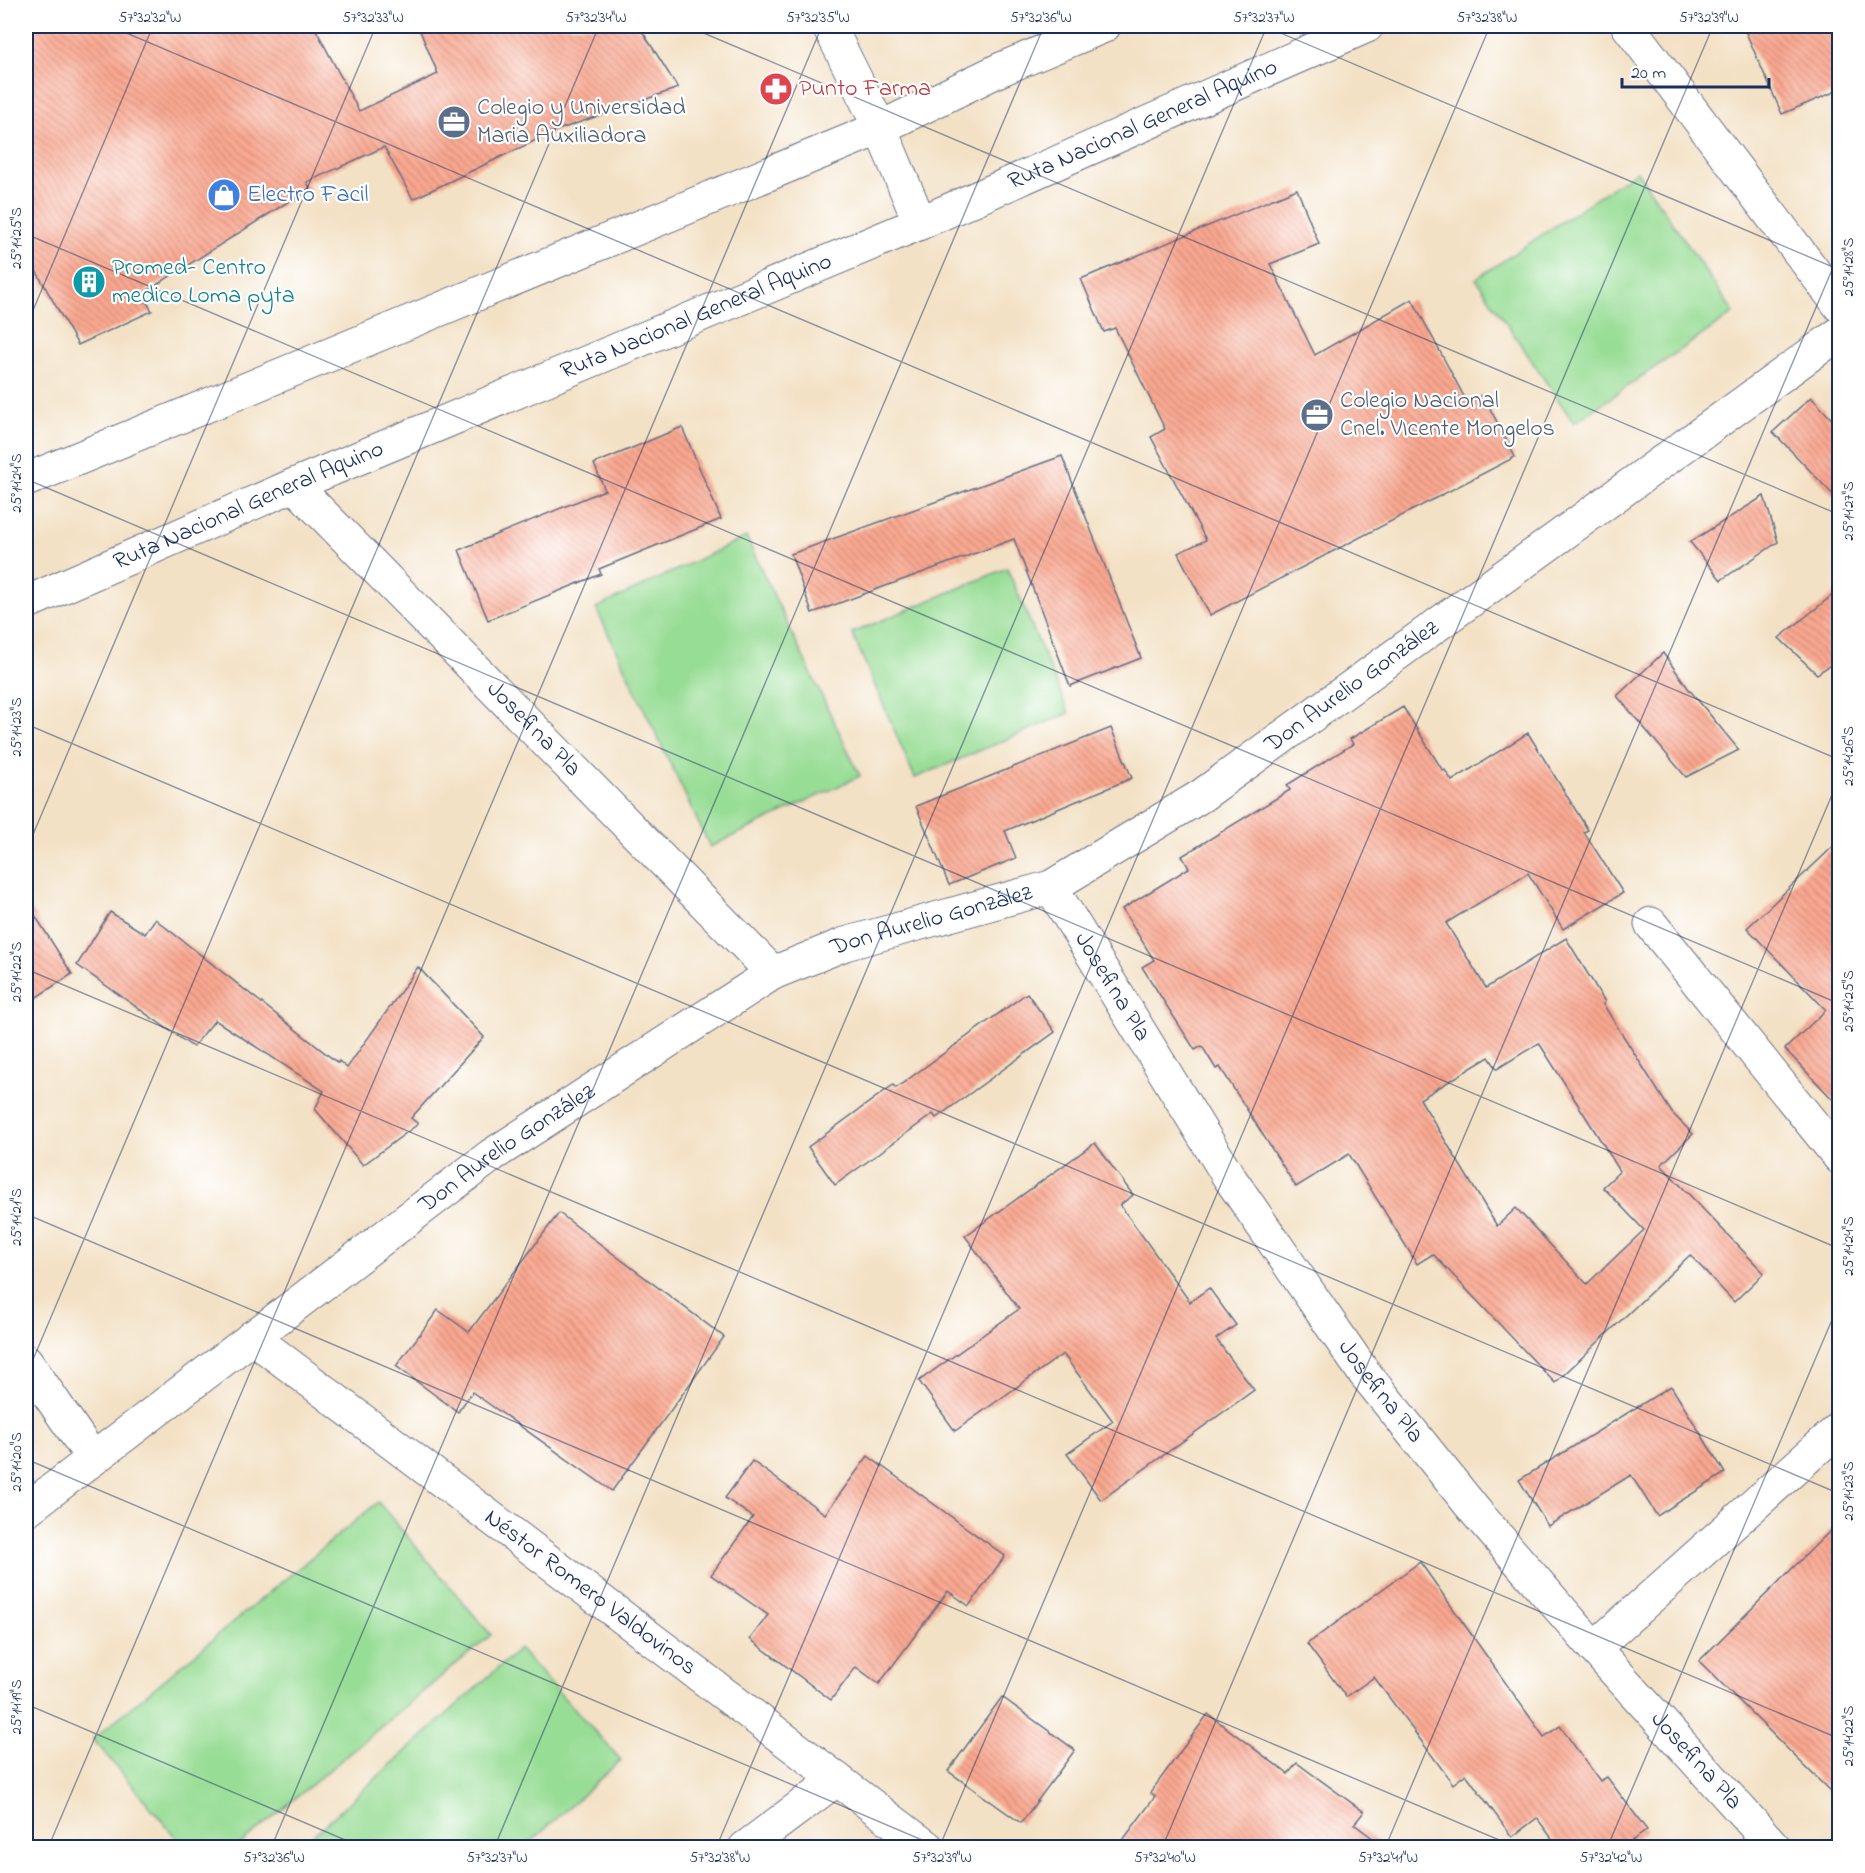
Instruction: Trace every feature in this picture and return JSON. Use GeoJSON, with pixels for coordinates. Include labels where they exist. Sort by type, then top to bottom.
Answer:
{"type":"FeatureCollection","features":[{"type":"Feature","properties":{"kind":"main road"},"geometry":{"type":"LineString","coordinates":[[829,26],[880,128],[920,223]]}},
{"type":"Feature","properties":{"kind":"main road"},"geometry":{"type":"LineString","coordinates":[[26,480],[880,128],[999,70],[1104,26]]}},
{"type":"Feature","properties":{"kind":"main road","name":"Ruta Nacional General Aquino"},"geometry":{"type":"LineString","coordinates":[[26,603],[294,485],[920,223],[1367,26]]}},
{"type":"Feature","properties":{"kind":"main road"},"geometry":{"type":"LineString","coordinates":[[1628,26],[1839,306]]}},
{"type":"Feature","properties":{"kind":"main road","name":"Don Aurelio González"},"geometry":{"type":"LineString","coordinates":[[26,1510],[492,1155],[773,973],[845,944],[1051,887],[1201,796],[1839,333]]}},
{"type":"Feature","properties":{"kind":"main road","name":"Josefina Pla"},"geometry":{"type":"LineString","coordinates":[[294,485],[773,973]]}},
{"type":"Feature","properties":{"kind":"main road","name":"Josefina Pla"},"geometry":{"type":"LineString","coordinates":[[1051,887],[1229,1177],[1362,1370],[1476,1512],[1594,1648],[1775,1848]]}},
{"type":"Feature","properties":{"kind":"main road"},"geometry":{"type":"LineString","coordinates":[[1650,924],[1839,1158]]}},
{"type":"Feature","properties":{"kind":"main road","name":"Néstor Romero Valdovinos"},"geometry":{"type":"LineString","coordinates":[[252,1337],[928,1848]]}},
{"type":"Feature","properties":{"kind":"main road"},"geometry":{"type":"LineString","coordinates":[[26,1361],[93,1459]]}},
{"type":"Feature","properties":{"kind":"main road"},"geometry":{"type":"LineString","coordinates":[[1594,1648],[1839,1428]]}},
{"type":"Feature","properties":{"kind":"main road"},"geometry":{"type":"LineString","coordinates":[[745,1848],[837,1779]]}},
{"type":"Feature","properties":{"kind":"green space"},"geometry":{"type":"Polygon","coordinates":[[[1637,171],[1734,313],[1574,423],[1476,279],[1637,171]]]}},
{"type":"Feature","properties":{"kind":"green space"},"geometry":{"type":"Polygon","coordinates":[[[746,537],[860,776],[710,847],[596,608],[746,537]]]}},
{"type":"Feature","properties":{"kind":"green space"},"geometry":{"type":"Polygon","coordinates":[[[1007,568],[1069,713],[915,778],[852,633],[1007,568]]]}},
{"type":"Feature","properties":{"kind":"green space"},"geometry":{"type":"Polygon","coordinates":[[[378,1502],[491,1635],[237,1847],[184,1847],[93,1739],[378,1502]]]}},
{"type":"Feature","properties":{"kind":"green space"},"geometry":{"type":"Polygon","coordinates":[[[519,1649],[621,1760],[525,1847],[300,1847],[519,1649]]]}},
{"type":"Feature","properties":{"kind":"building"},"geometry":{"type":"Polygon","coordinates":[[[26,26],[314,26],[359,111],[438,74],[418,26],[639,26],[678,88],[555,131],[413,199],[384,147],[307,182],[310,188],[142,294],[152,311],[78,345],[26,253],[26,26]]]}},
{"type":"Feature","properties":{"kind":"building"},"geometry":{"type":"Polygon","coordinates":[[[1743,26],[1839,26],[1839,90],[1782,114],[1743,26]]]}},
{"type":"Feature","properties":{"kind":"building"},"geometry":{"type":"Polygon","coordinates":[[[1297,189],[1319,244],[1270,264],[1315,355],[1412,299],[1467,402],[1483,395],[1515,457],[1210,615],[1178,553],[1206,540],[1151,437],[1165,429],[1115,328],[1104,332],[1081,279],[1297,189]]]}},
{"type":"Feature","properties":{"kind":"building"},"geometry":{"type":"Polygon","coordinates":[[[1811,397],[1839,427],[1839,501],[1773,432],[1811,397]]]}},
{"type":"Feature","properties":{"kind":"building"},"geometry":{"type":"Polygon","coordinates":[[[682,427],[721,519],[599,569],[601,574],[488,620],[459,550],[605,490],[594,464],[682,427]]]}},
{"type":"Feature","properties":{"kind":"building"},"geometry":{"type":"Polygon","coordinates":[[[1062,456],[1141,658],[1070,686],[1014,539],[812,613],[791,554],[1062,456]]]}},
{"type":"Feature","properties":{"kind":"building"},"geometry":{"type":"Polygon","coordinates":[[[1764,496],[1778,542],[1721,580],[1690,542],[1764,496]]]}},
{"type":"Feature","properties":{"kind":"building"},"geometry":{"type":"Polygon","coordinates":[[[1839,590],[1839,659],[1817,674],[1779,638],[1839,590]]]}},
{"type":"Feature","properties":{"kind":"building"},"geometry":{"type":"Polygon","coordinates":[[[1663,653],[1688,688],[1739,750],[1686,777],[1617,696],[1663,653]]]}},
{"type":"Feature","properties":{"kind":"building"},"geometry":{"type":"Polygon","coordinates":[[[1403,707],[1443,771],[1445,770],[1452,781],[1528,733],[1588,830],[1584,832],[1623,893],[1563,929],[1528,873],[1446,923],[1486,988],[1566,938],[1605,1002],[1603,1004],[1672,1113],[1693,1134],[1661,1165],[1764,1273],[1734,1302],[1690,1255],[1555,1383],[1433,1254],[1417,1264],[1349,1154],[1296,1187],[1220,1067],[1216,1069],[1202,1046],[1195,1050],[1142,967],[1154,960],[1122,909],[1189,868],[1182,856],[1290,790],[1287,785],[1353,744],[1350,739],[1403,707]],[[1539,1043],[1497,1069],[1489,1057],[1420,1099],[1497,1226],[1516,1208],[1587,1284],[1644,1230],[1603,1187],[1620,1171],[1539,1043]]]}},
{"type":"Feature","properties":{"kind":"building"},"geometry":{"type":"Polygon","coordinates":[[[1111,728],[1132,778],[1005,831],[1016,858],[949,885],[916,806],[1111,728]]]}},
{"type":"Feature","properties":{"kind":"building"},"geometry":{"type":"Polygon","coordinates":[[[1839,841],[1839,1106],[1785,1049],[1826,1010],[1747,928],[1839,841]]]}},
{"type":"Feature","properties":{"kind":"building"},"geometry":{"type":"Polygon","coordinates":[[[26,901],[72,974],[26,1004],[26,901]]]}},
{"type":"Feature","properties":{"kind":"building"},"geometry":{"type":"Polygon","coordinates":[[[110,912],[145,934],[155,919],[347,1068],[418,967],[484,1037],[411,1118],[418,1124],[363,1165],[315,1109],[324,1091],[215,1020],[193,1047],[77,965],[110,912]]]}},
{"type":"Feature","properties":{"kind":"building"},"geometry":{"type":"Polygon","coordinates":[[[1027,993],[1055,1032],[936,1118],[933,1114],[835,1185],[808,1147],[893,1085],[896,1088],[1027,993]]]}},
{"type":"Feature","properties":{"kind":"building"},"geometry":{"type":"Polygon","coordinates":[[[1095,1143],[1133,1195],[1120,1205],[1190,1302],[1209,1288],[1236,1325],[1216,1339],[1254,1390],[1101,1500],[1067,1454],[1113,1421],[1063,1354],[955,1431],[919,1381],[1019,1309],[965,1236],[1095,1143]]]}},
{"type":"Feature","properties":{"kind":"building"},"geometry":{"type":"Polygon","coordinates":[[[559,1213],[724,1337],[612,1491],[472,1392],[458,1412],[396,1366],[438,1310],[469,1332],[559,1213]]]}},
{"type":"Feature","properties":{"kind":"building"},"geometry":{"type":"Polygon","coordinates":[[[1671,1386],[1725,1473],[1657,1516],[1631,1475],[1548,1526],[1519,1480],[1671,1386]]]}},
{"type":"Feature","properties":{"kind":"building"},"geometry":{"type":"Polygon","coordinates":[[[868,1456],[1005,1556],[969,1606],[948,1591],[879,1684],[856,1667],[831,1700],[750,1639],[768,1615],[711,1575],[753,1517],[725,1498],[752,1461],[825,1514],[868,1456]]]}},
{"type":"Feature","properties":{"kind":"building"},"geometry":{"type":"Polygon","coordinates":[[[1839,1522],[1839,1800],[1699,1661],[1839,1522]]]}},
{"type":"Feature","properties":{"kind":"building"},"geometry":{"type":"Polygon","coordinates":[[[1420,1562],[1544,1737],[1560,1726],[1600,1781],[1607,1777],[1647,1830],[1623,1848],[1559,1848],[1537,1818],[1512,1837],[1466,1774],[1453,1784],[1374,1677],[1346,1697],[1307,1644],[1420,1562]]]}},
{"type":"Feature","properties":{"kind":"building"},"geometry":{"type":"Polygon","coordinates":[[[1002,1697],[1075,1750],[1021,1823],[948,1771],[1002,1697]]]}},
{"type":"Feature","properties":{"kind":"building"},"geometry":{"type":"Polygon","coordinates":[[[1208,1714],[1288,1774],[1297,1763],[1364,1812],[1354,1824],[1386,1848],[1117,1848],[1155,1797],[1150,1793],[1208,1714]]]}},
{"type":"Feature","properties":{"kind":"place","name":"Punto Farma"},"geometry":{"type":"Point","coordinates":[776,89]}},
{"type":"Feature","properties":{"kind":"place","name":"Colegio y Universidad Maria Auxiliadora"},"geometry":{"type":"Point","coordinates":[454,122]}},
{"type":"Feature","properties":{"kind":"place","name":"Electro Facil"},"geometry":{"type":"Point","coordinates":[224,195]}},
{"type":"Feature","properties":{"kind":"place","name":"Promed- Centro medico Loma pyta"},"geometry":{"type":"Point","coordinates":[89,282]}},
{"type":"Feature","properties":{"kind":"place","name":"Colegio Nacional Cnel. VIcente Mongelos"},"geometry":{"type":"Point","coordinates":[1317,415]}}]}
